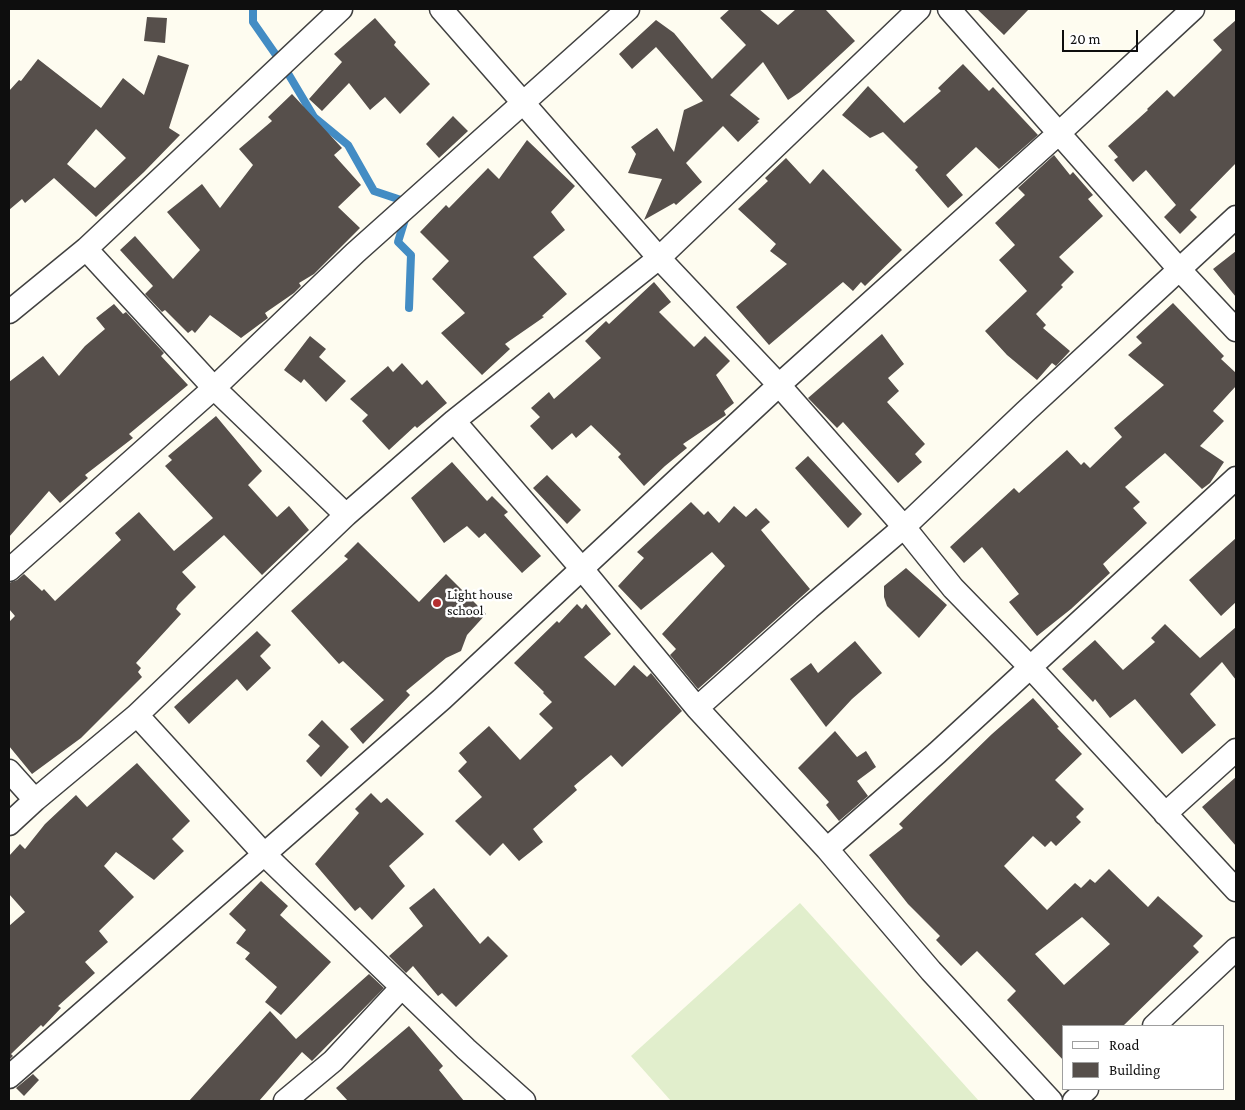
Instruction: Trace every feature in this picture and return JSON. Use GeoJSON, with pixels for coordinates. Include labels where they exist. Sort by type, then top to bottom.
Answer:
{"type":"FeatureCollection","features":[{"type":"Feature","properties":{"kind":"street"},"geometry":{"type":"LineString","coordinates":[[9,312],[86,249],[341,9]]}},
{"type":"Feature","properties":{"kind":"street"},"geometry":{"type":"LineString","coordinates":[[441,9],[659,258],[779,386],[904,526],[952,588],[1030,667],[1236,890]]}},
{"type":"Feature","properties":{"kind":"street"},"geometry":{"type":"LineString","coordinates":[[9,570],[214,388],[355,253],[628,9]]}},
{"type":"Feature","properties":{"kind":"street"},"geometry":{"type":"LineString","coordinates":[[9,824],[137,715],[346,516],[454,421],[659,258],[919,9]]}},
{"type":"Feature","properties":{"kind":"street"},"geometry":{"type":"LineString","coordinates":[[948,9],[1179,269],[1236,330]]}},
{"type":"Feature","properties":{"kind":"street"},"geometry":{"type":"LineString","coordinates":[[9,1077],[442,699],[779,386],[1058,134],[1193,9]]}},
{"type":"Feature","properties":{"kind":"street"},"geometry":{"type":"LineString","coordinates":[[698,708],[808,608],[904,526],[1236,217]]}},
{"type":"Feature","properties":{"kind":"street"},"geometry":{"type":"LineString","coordinates":[[86,249],[214,388],[346,516]]}},
{"type":"Feature","properties":{"kind":"street"},"geometry":{"type":"LineString","coordinates":[[454,421],[582,569],[698,708],[826,849],[931,971],[1051,1101]]}},
{"type":"Feature","properties":{"kind":"street"},"geometry":{"type":"LineString","coordinates":[[826,849],[1030,667],[1236,478]]}},
{"type":"Feature","properties":{"kind":"street"},"geometry":{"type":"LineString","coordinates":[[137,715],[264,854],[402,988],[524,1101]]}},
{"type":"Feature","properties":{"kind":"street"},"geometry":{"type":"LineString","coordinates":[[1165,814],[1236,750]]}},
{"type":"Feature","properties":{"kind":"street"},"geometry":{"type":"LineString","coordinates":[[9,772],[35,800]]}},
{"type":"Feature","properties":{"kind":"street"},"geometry":{"type":"LineString","coordinates":[[1155,1025],[1236,949]]}},
{"type":"Feature","properties":{"kind":"street"},"geometry":{"type":"LineString","coordinates":[[285,1101],[333,1061],[402,988]]}},
{"type":"Feature","properties":{"kind":"street"},"geometry":{"type":"LineString","coordinates":[[1074,1101],[1086,1090]]}},
{"type":"Feature","properties":{"kind":"green space"},"geometry":{"type":"Polygon","coordinates":[[[800,903],[979,1101],[671,1101],[631,1056],[800,903]]]}},
{"type":"Feature","properties":{"kind":"building"},"geometry":{"type":"Polygon","coordinates":[[[730,9],[759,9],[778,25],[796,9],[825,9],[855,41],[800,92],[788,100],[763,62],[730,95],[760,119],[757,121],[759,122],[738,142],[723,126],[686,163],[702,182],[676,205],[674,203],[644,220],[662,179],[628,173],[636,154],[631,147],[657,128],[674,152],[684,110],[703,101],[656,47],[632,69],[619,54],[656,20],[674,33],[712,79],[746,45],[720,18],[730,9]]]}},
{"type":"Feature","properties":{"kind":"building"},"geometry":{"type":"Polygon","coordinates":[[[977,9],[1029,9],[1004,35],[977,9]]]}},
{"type":"Feature","properties":{"kind":"building"},"geometry":{"type":"Polygon","coordinates":[[[147,17],[167,18],[165,43],[144,41],[147,17]]]}},
{"type":"Feature","properties":{"kind":"building"},"geometry":{"type":"Polygon","coordinates":[[[375,18],[396,42],[394,45],[430,84],[400,114],[385,97],[370,110],[349,83],[322,111],[309,99],[342,62],[334,54],[375,18]]]}},
{"type":"Feature","properties":{"kind":"building"},"geometry":{"type":"Polygon","coordinates":[[[1236,20],[1236,163],[1190,210],[1197,217],[1180,234],[1164,217],[1176,205],[1146,170],[1133,182],[1114,160],[1118,157],[1108,146],[1167,90],[1174,97],[1208,64],[1222,50],[1213,40],[1236,20]]]}},
{"type":"Feature","properties":{"kind":"building"},"geometry":{"type":"Polygon","coordinates":[[[158,55],[189,65],[169,128],[180,135],[96,217],[54,178],[25,203],[22,199],[9,210],[9,91],[19,80],[21,81],[38,59],[101,108],[123,78],[144,95],[158,55]],[[96,129],[67,164],[95,188],[126,158],[96,129]]]}},
{"type":"Feature","properties":{"kind":"building"},"geometry":{"type":"Polygon","coordinates":[[[963,64],[989,91],[993,87],[1038,135],[999,169],[976,147],[946,175],[963,195],[948,208],[915,170],[918,167],[883,132],[870,138],[842,115],[868,86],[904,123],[941,91],[938,88],[963,64]]]}},
{"type":"Feature","properties":{"kind":"building"},"geometry":{"type":"Polygon","coordinates":[[[292,94],[342,148],[334,155],[361,185],[338,207],[360,228],[314,274],[299,283],[301,286],[294,293],[265,313],[268,318],[241,338],[210,315],[195,333],[192,330],[188,333],[165,310],[162,312],[145,294],[153,286],[120,250],[135,236],[173,279],[200,250],[167,212],[202,184],[220,208],[253,165],[239,149],[272,121],[268,117],[292,94]]]}},
{"type":"Feature","properties":{"kind":"building"},"geometry":{"type":"Polygon","coordinates":[[[453,116],[468,131],[439,158],[426,144],[453,116]]]}},
{"type":"Feature","properties":{"kind":"building"},"geometry":{"type":"Polygon","coordinates":[[[527,140],[575,186],[551,212],[565,230],[533,257],[567,294],[542,316],[544,317],[505,344],[510,349],[482,375],[441,333],[465,313],[432,279],[449,261],[420,232],[446,205],[449,208],[488,168],[499,179],[527,140]]]}},
{"type":"Feature","properties":{"kind":"building"},"geometry":{"type":"Polygon","coordinates":[[[1054,155],[1070,175],[1073,172],[1093,195],[1088,199],[1103,216],[1059,257],[1074,272],[1061,285],[1063,287],[1036,314],[1046,325],[1043,328],[1070,351],[1056,366],[1052,363],[1037,380],[1007,355],[985,331],[1027,291],[999,260],[1015,245],[995,223],[1025,195],[1018,188],[1054,155]]]}},
{"type":"Feature","properties":{"kind":"building"},"geometry":{"type":"Polygon","coordinates":[[[786,158],[810,184],[823,169],[902,250],[865,286],[861,282],[853,291],[843,282],[769,345],[736,307],[787,264],[770,251],[776,244],[738,209],[768,181],[765,178],[786,158]]]}},
{"type":"Feature","properties":{"kind":"building"},"geometry":{"type":"Polygon","coordinates":[[[1236,251],[1236,297],[1213,269],[1236,251]]]}},
{"type":"Feature","properties":{"kind":"building"},"geometry":{"type":"Polygon","coordinates":[[[654,282],[671,302],[659,312],[694,347],[705,336],[730,361],[716,375],[734,403],[724,411],[726,415],[683,444],[687,448],[644,486],[618,457],[621,454],[591,425],[576,438],[572,433],[552,450],[530,426],[540,417],[531,408],[549,392],[554,399],[601,358],[585,341],[606,321],[609,324],[654,282]]]}},
{"type":"Feature","properties":{"kind":"building"},"geometry":{"type":"Polygon","coordinates":[[[1173,303],[1224,356],[1221,359],[1236,373],[1236,386],[1213,411],[1224,421],[1200,446],[1224,462],[1210,483],[1202,489],[1165,453],[1125,487],[1140,502],[1133,508],[1147,523],[1103,564],[1110,573],[1071,609],[1037,636],[1009,602],[1019,594],[982,547],[964,563],[950,547],[1014,488],[1019,493],[1067,450],[1081,465],[1084,462],[1090,468],[1122,437],[1114,428],[1164,385],[1128,355],[1142,343],[1136,337],[1173,303]]]}},
{"type":"Feature","properties":{"kind":"building"},"geometry":{"type":"Polygon","coordinates":[[[114,304],[123,314],[126,312],[164,353],[161,356],[188,385],[129,434],[133,438],[85,475],[88,478],[60,503],[49,491],[9,537],[9,382],[43,356],[59,376],[85,346],[105,329],[96,318],[114,304]]]}},
{"type":"Feature","properties":{"kind":"building"},"geometry":{"type":"Polygon","coordinates":[[[882,334],[904,364],[888,378],[899,391],[887,402],[925,444],[915,454],[922,462],[898,483],[843,422],[837,428],[808,398],[882,334]]]}},
{"type":"Feature","properties":{"kind":"building"},"geometry":{"type":"Polygon","coordinates":[[[310,336],[326,349],[319,357],[346,381],[326,402],[304,379],[301,383],[284,370],[310,336]]]}},
{"type":"Feature","properties":{"kind":"building"},"geometry":{"type":"Polygon","coordinates":[[[402,363],[422,385],[427,380],[447,403],[417,428],[415,426],[389,450],[362,421],[368,415],[350,399],[388,366],[393,372],[402,363]]]}},
{"type":"Feature","properties":{"kind":"building"},"geometry":{"type":"Polygon","coordinates":[[[216,416],[262,471],[248,485],[277,517],[289,506],[309,530],[262,575],[224,535],[182,572],[196,587],[178,605],[176,609],[181,614],[136,663],[141,668],[138,672],[142,677],[81,738],[32,774],[9,746],[9,622],[15,616],[9,609],[9,583],[17,580],[24,574],[42,591],[44,589],[55,601],[121,540],[115,533],[139,512],[174,551],[213,518],[165,466],[172,460],[168,456],[216,416]]]}},
{"type":"Feature","properties":{"kind":"building"},"geometry":{"type":"Polygon","coordinates":[[[808,456],[862,514],[848,528],[795,468],[808,456]]]}},
{"type":"Feature","properties":{"kind":"building"},"geometry":{"type":"Polygon","coordinates":[[[452,462],[487,501],[492,496],[508,512],[504,515],[541,556],[522,573],[485,533],[479,538],[467,526],[444,543],[411,498],[452,462]]]}},
{"type":"Feature","properties":{"kind":"building"},"geometry":{"type":"Polygon","coordinates":[[[547,475],[581,510],[567,524],[533,488],[547,475]]]}},
{"type":"Feature","properties":{"kind":"building"},"geometry":{"type":"Polygon","coordinates":[[[691,502],[704,515],[708,511],[719,523],[734,506],[746,517],[756,508],[770,522],[761,530],[810,589],[698,689],[670,655],[676,649],[662,634],[725,566],[712,552],[641,610],[618,586],[644,558],[637,552],[691,502]]]}},
{"type":"Feature","properties":{"kind":"building"},"geometry":{"type":"Polygon","coordinates":[[[1236,538],[1236,602],[1221,616],[1189,580],[1236,538]]]}},
{"type":"Feature","properties":{"kind":"building"},"geometry":{"type":"Polygon","coordinates":[[[358,542],[419,602],[446,574],[486,614],[467,635],[461,651],[446,658],[406,691],[410,695],[363,744],[350,729],[384,700],[343,661],[339,664],[291,611],[348,559],[344,556],[358,542]]]}},
{"type":"Feature","properties":{"kind":"building"},"geometry":{"type":"Polygon","coordinates":[[[906,568],[947,605],[919,638],[887,606],[884,597],[884,586],[906,568]]]}},
{"type":"Feature","properties":{"kind":"building"},"geometry":{"type":"Polygon","coordinates":[[[577,604],[582,609],[586,604],[611,634],[584,657],[615,686],[634,665],[647,677],[651,673],[682,711],[622,767],[611,755],[574,786],[577,790],[533,829],[543,842],[519,861],[503,843],[490,856],[455,821],[482,797],[458,771],[467,762],[459,753],[489,726],[520,760],[553,728],[539,714],[552,702],[514,663],[557,621],[559,623],[577,604]]]}},
{"type":"Feature","properties":{"kind":"building"},"geometry":{"type":"Polygon","coordinates":[[[1165,624],[1200,658],[1236,627],[1236,680],[1222,662],[1190,694],[1216,725],[1182,754],[1135,699],[1110,718],[1095,699],[1093,702],[1062,669],[1095,640],[1123,670],[1155,642],[1151,638],[1165,624]]]}},
{"type":"Feature","properties":{"kind":"building"},"geometry":{"type":"Polygon","coordinates":[[[257,631],[271,645],[260,656],[271,668],[247,691],[237,679],[189,724],[174,707],[257,631]]]}},
{"type":"Feature","properties":{"kind":"building"},"geometry":{"type":"Polygon","coordinates":[[[855,641],[882,673],[852,699],[826,727],[790,679],[811,663],[818,673],[855,641]]]}},
{"type":"Feature","properties":{"kind":"building"},"geometry":{"type":"Polygon","coordinates":[[[1033,698],[1059,727],[1057,728],[1082,754],[1055,780],[1084,809],[1076,817],[1081,822],[1056,846],[1051,841],[1045,847],[1033,836],[1004,866],[1047,910],[1075,883],[1081,888],[1090,879],[1095,883],[1109,869],[1148,907],[1158,896],[1203,936],[1193,946],[1199,952],[1124,1025],[1062,1025],[1062,1059],[1007,1000],[1016,991],[977,951],[961,966],[936,940],[940,936],[908,904],[869,855],[903,828],[899,824],[992,734],[1033,698]],[[1082,917],[1035,954],[1064,985],[1110,944],[1082,917]]]}},
{"type":"Feature","properties":{"kind":"building"},"geometry":{"type":"Polygon","coordinates":[[[322,720],[349,747],[321,777],[306,761],[320,746],[308,735],[322,720]]]}},
{"type":"Feature","properties":{"kind":"building"},"geometry":{"type":"Polygon","coordinates":[[[835,731],[857,757],[866,751],[876,767],[857,781],[868,796],[839,821],[826,805],[829,802],[798,768],[835,731]]]}},
{"type":"Feature","properties":{"kind":"building"},"geometry":{"type":"Polygon","coordinates":[[[137,763],[190,821],[172,839],[184,851],[154,880],[116,852],[104,866],[134,897],[99,931],[108,942],[85,962],[95,973],[58,1006],[61,1008],[43,1027],[41,1025],[11,1054],[13,1056],[9,1060],[9,926],[25,912],[9,894],[9,856],[20,844],[25,849],[45,824],[76,795],[87,807],[137,763]]]}},
{"type":"Feature","properties":{"kind":"building"},"geometry":{"type":"Polygon","coordinates":[[[1236,777],[1236,846],[1202,807],[1236,777]]]}},
{"type":"Feature","properties":{"kind":"building"},"geometry":{"type":"Polygon","coordinates":[[[371,793],[381,803],[387,798],[424,834],[389,866],[405,886],[372,920],[360,907],[355,911],[315,864],[359,813],[355,809],[371,793]]]}},
{"type":"Feature","properties":{"kind":"building"},"geometry":{"type":"Polygon","coordinates":[[[261,881],[288,906],[280,915],[331,962],[281,1015],[265,1002],[277,987],[245,959],[250,953],[236,943],[246,930],[229,914],[261,881]]]}},
{"type":"Feature","properties":{"kind":"building"},"geometry":{"type":"Polygon","coordinates":[[[434,888],[480,944],[488,936],[508,956],[456,1007],[442,993],[438,996],[413,966],[406,973],[389,956],[423,926],[409,908],[434,888]]]}},
{"type":"Feature","properties":{"kind":"building"},"geometry":{"type":"Polygon","coordinates":[[[369,974],[384,988],[312,1061],[302,1052],[259,1101],[189,1101],[270,1011],[296,1039],[369,974]]]}},
{"type":"Feature","properties":{"kind":"building"},"geometry":{"type":"Polygon","coordinates":[[[409,1026],[443,1066],[439,1070],[464,1101],[348,1101],[336,1088],[409,1026]]]}},
{"type":"Feature","properties":{"kind":"building"},"geometry":{"type":"Polygon","coordinates":[[[33,1074],[39,1080],[24,1096],[16,1088],[33,1074]]]}},
{"type":"Feature","properties":{"kind":"waterway"},"geometry":{"type":"LineString","coordinates":[[253,9],[253,22],[283,65],[314,117],[348,145],[374,191],[407,202]]}},
{"type":"Feature","properties":{"kind":"waterway"},"geometry":{"type":"LineString","coordinates":[[406,216],[398,242],[411,255],[409,308]]}},
{"type":"Feature","properties":{"kind":"place","name":"Light house school"},"geometry":{"type":"Point","coordinates":[437,603]}}]}
